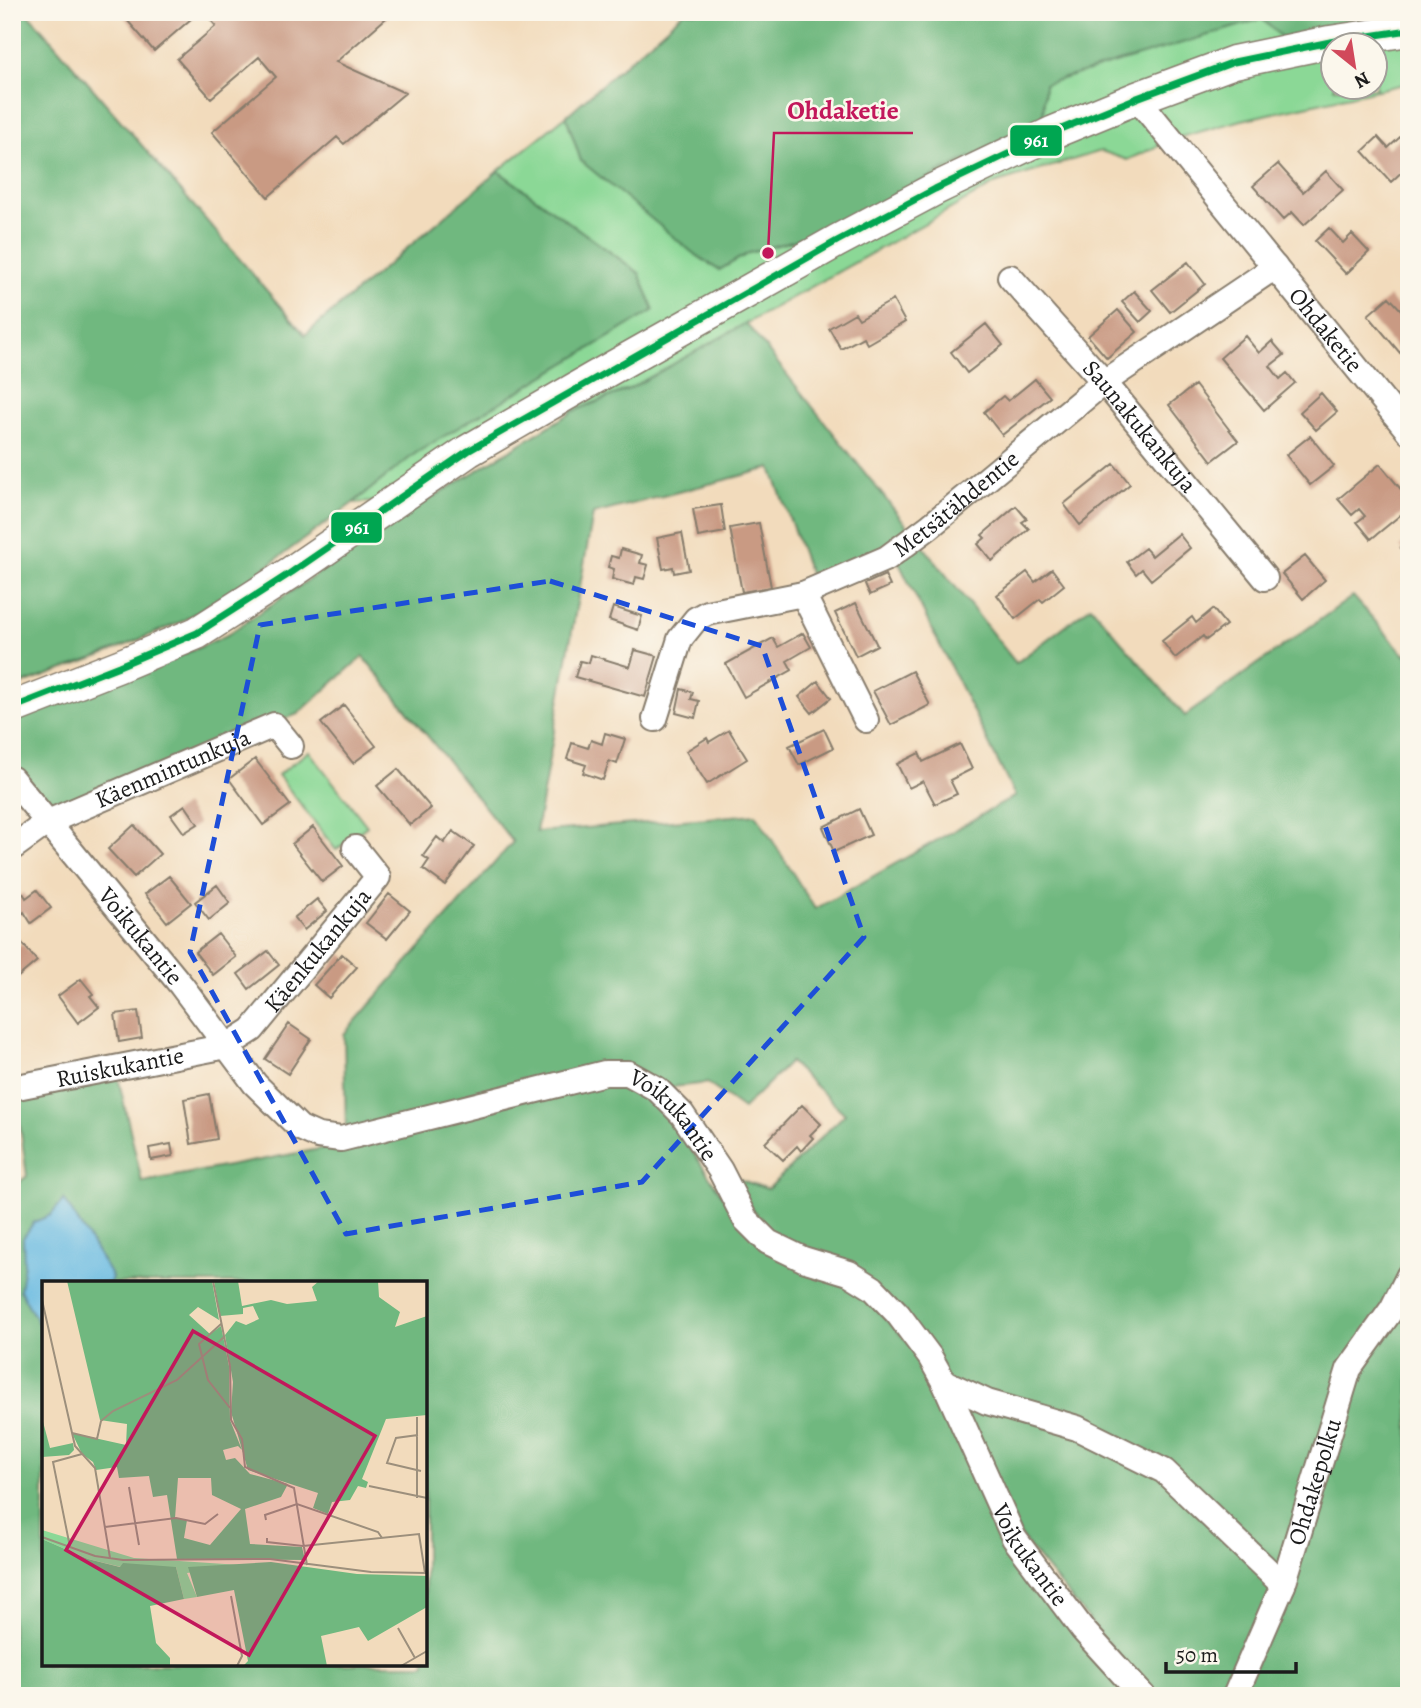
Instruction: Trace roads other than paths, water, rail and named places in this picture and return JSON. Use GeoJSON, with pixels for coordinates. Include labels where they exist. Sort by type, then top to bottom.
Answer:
{"type":"FeatureCollection","features":[{"type":"Feature","properties":{"kind":"main road"},"geometry":{"type":"LineString","coordinates":[[12,708],[119,667],[197,633],[468,452],[594,378],[935,189],[1054,132],[1234,62],[1330,42],[1408,31]]}},
{"type":"Feature","properties":{"kind":"street","name":"Ohdaketie"},"geometry":{"type":"LineString","coordinates":[[1137,98],[1409,432]]}},
{"type":"Feature","properties":{"kind":"street","name":"Metsätähdentie"},"geometry":{"type":"LineString","coordinates":[[655,719],[680,639],[696,618],[707,613],[803,594],[887,558],[968,496],[1104,382],[1275,267]]}},
{"type":"Feature","properties":{"kind":"street","name":"Saunakukankuja"},"geometry":{"type":"LineString","coordinates":[[1010,277],[1104,382],[1265,578]]}},
{"type":"Feature","properties":{"kind":"street"},"geometry":{"type":"LineString","coordinates":[[803,594],[866,720]]}},
{"type":"Feature","properties":{"kind":"street","name":"Käenmintunkuja"},"geometry":{"type":"LineString","coordinates":[[48,822],[274,725],[290,746]]}},
{"type":"Feature","properties":{"kind":"street","name":"Voikukantie"},"geometry":{"type":"LineString","coordinates":[[12,779],[181,985],[256,1084],[300,1128],[318,1136],[341,1139],[605,1073],[628,1073],[657,1089],[682,1114],[720,1171],[745,1219],[768,1242],[803,1259],[849,1273],[873,1288],[898,1314],[930,1357],[944,1382],[1014,1538],[1083,1630],[1143,1696]]}},
{"type":"Feature","properties":{"kind":"street"},"geometry":{"type":"LineString","coordinates":[[12,848],[48,822]]}},
{"type":"Feature","properties":{"kind":"street","name":"Käenkukankuja"},"geometry":{"type":"LineString","coordinates":[[227,1046],[252,1030],[378,877],[355,848]]}},
{"type":"Feature","properties":{"kind":"street","name":"Ruiskukantie"},"geometry":{"type":"LineString","coordinates":[[12,1088],[227,1046]]}},
{"type":"Feature","properties":{"kind":"street","name":"Ohdakepolku"},"geometry":{"type":"LineString","coordinates":[[1235,1696],[1283,1585],[1349,1369],[1392,1309],[1409,1275]]}},
{"type":"Feature","properties":{"kind":"street"},"geometry":{"type":"LineString","coordinates":[[944,1382],[987,1402],[1077,1428],[1164,1471],[1283,1585]]}},
{"type":"Feature","properties":{"kind":"water"},"geometry":{"type":"Polygon","coordinates":[[[64,1199],[112,1277],[111,1281],[42,1281],[42,1330],[20,1290],[24,1263],[23,1238],[34,1222],[51,1215],[64,1199]]]}},
{"type":"Feature","properties":{"kind":"place","name":"Ohdaketie"},"geometry":{"type":"Point","coordinates":[768,253]}}]}
